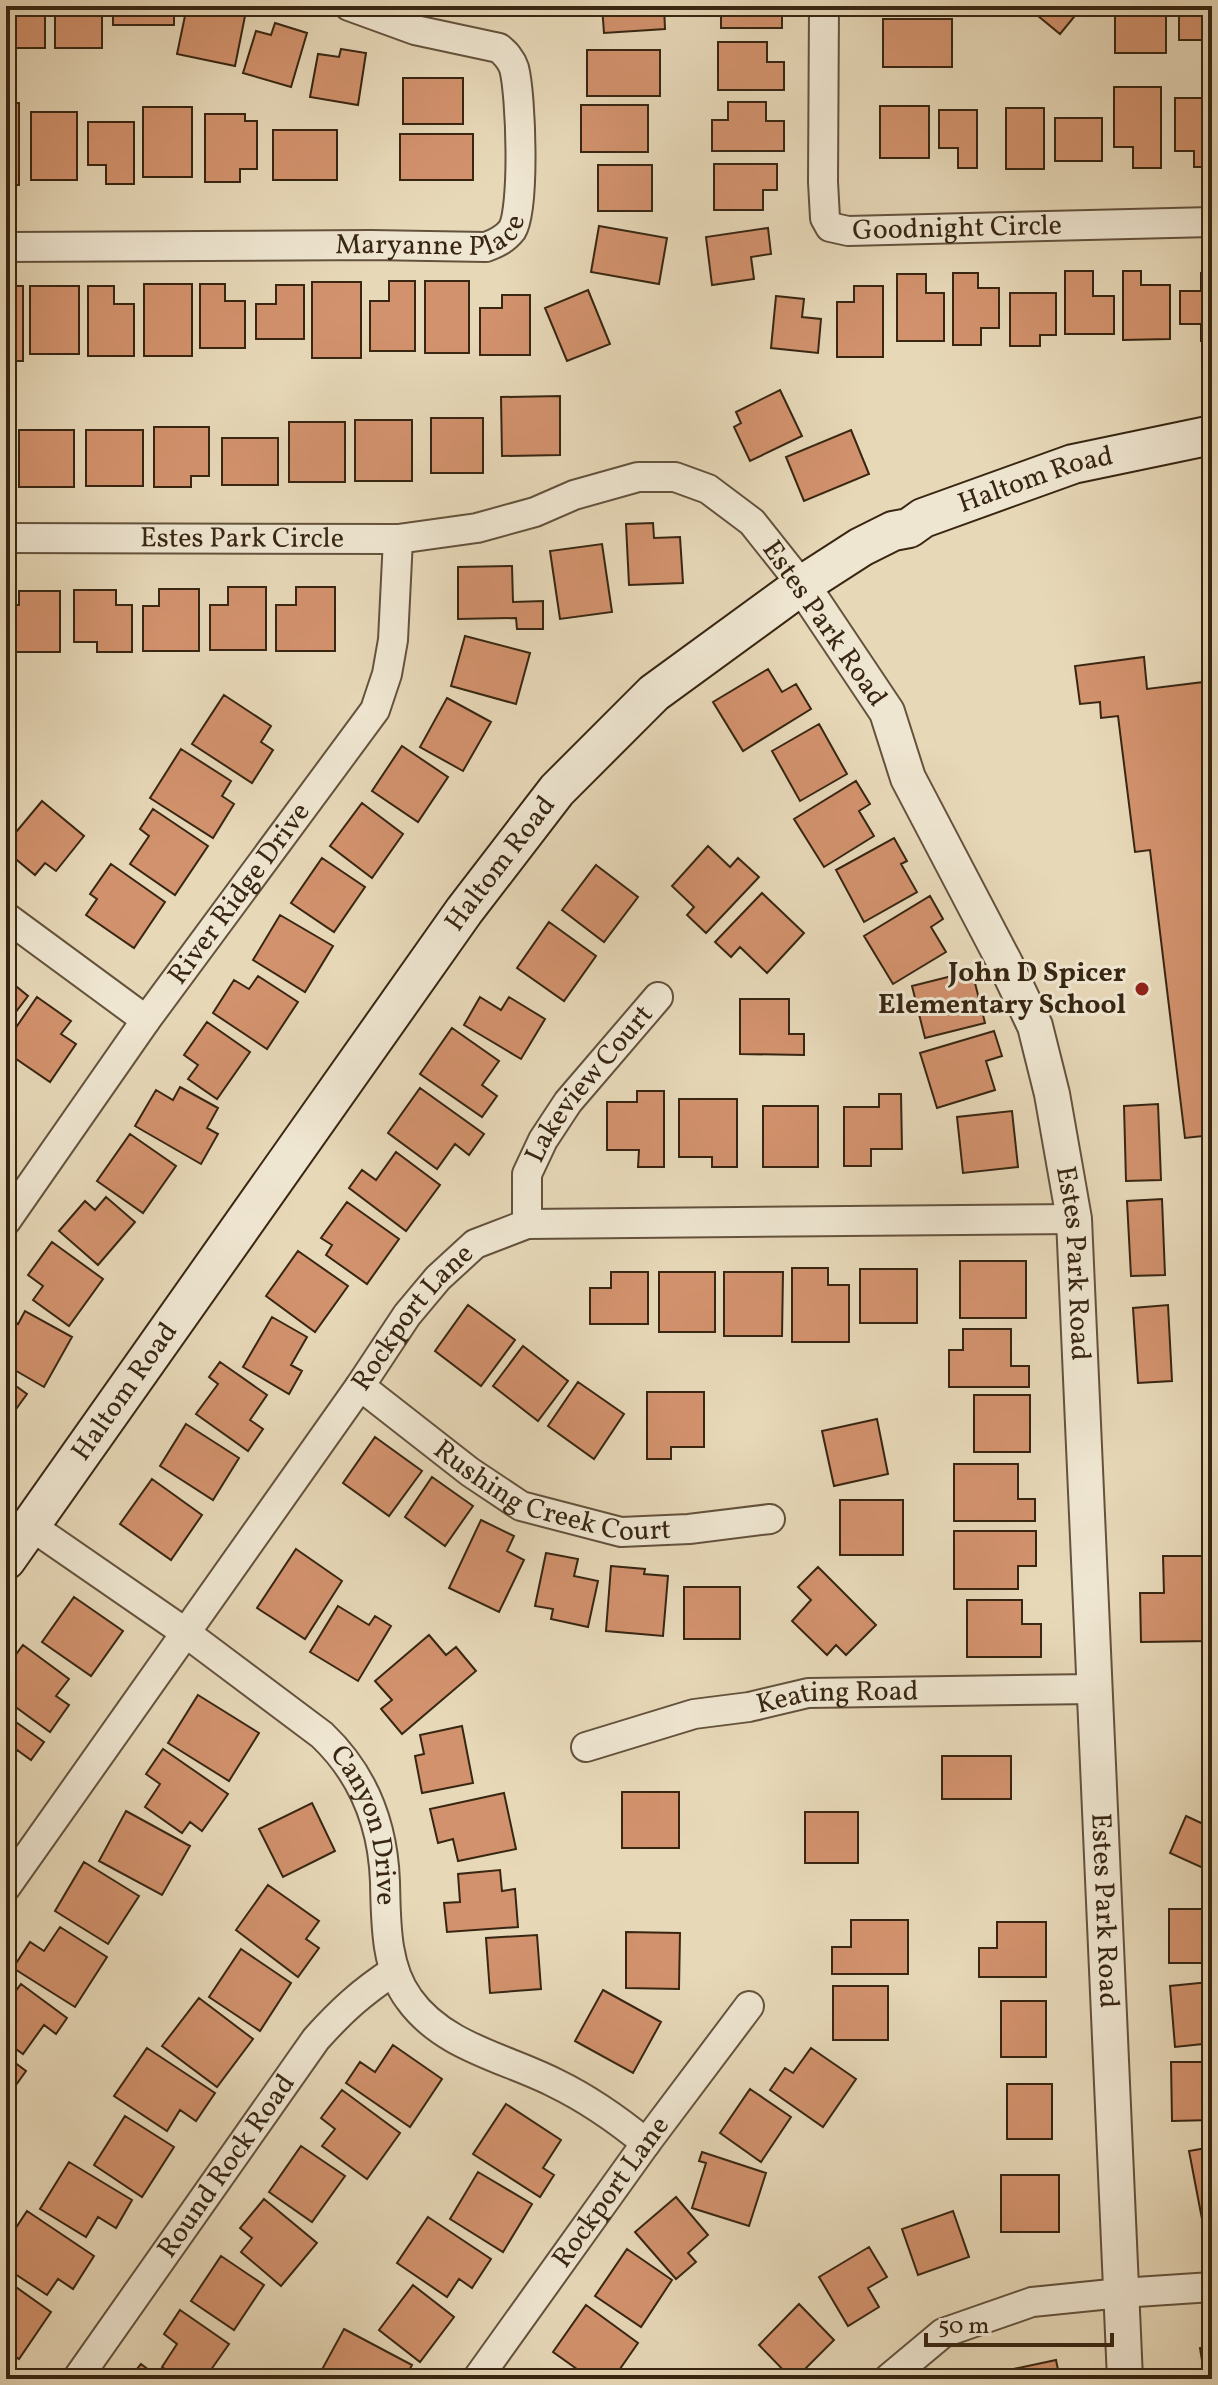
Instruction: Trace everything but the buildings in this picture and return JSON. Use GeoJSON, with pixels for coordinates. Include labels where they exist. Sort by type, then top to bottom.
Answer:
{"type":"FeatureCollection","features":[{"type":"Feature","properties":{"kind":"main road","name":"Haltom Road"},"geometry":{"type":"LineString","coordinates":[[6,1560],[464,911],[557,790],[654,693],[802,585],[861,547],[893,531],[909,528],[923,518],[1073,464],[1212,435]]}},
{"type":"Feature","properties":{"kind":"street","name":"Maryanne Place"},"geometry":{"type":"LineString","coordinates":[[6,247],[486,247],[499,243],[511,230],[518,215],[519,110],[513,67],[507,55],[499,48],[415,30],[349,6]]}},
{"type":"Feature","properties":{"kind":"street","name":"Goodnight Circle"},"geometry":{"type":"LineString","coordinates":[[824,6],[823,182],[825,218],[830,227],[848,231],[1212,222]]}},
{"type":"Feature","properties":{"kind":"street","name":"Estes Park Road"},"geometry":{"type":"LineString","coordinates":[[477,528],[638,477],[675,477],[708,489],[752,522],[802,585],[887,712],[908,778],[1035,1026],[1052,1094],[1074,1219],[1125,2379]]}},
{"type":"Feature","properties":{"kind":"street","name":"Estes Park Circle"},"geometry":{"type":"LineString","coordinates":[[6,538],[398,539],[477,528]]}},
{"type":"Feature","properties":{"kind":"street","name":"River Ridge Drive"},"geometry":{"type":"LineString","coordinates":[[6,1221],[146,1020],[375,710],[387,674],[393,640],[398,539]]}},
{"type":"Feature","properties":{"kind":"street"},"geometry":{"type":"LineString","coordinates":[[6,917],[146,1020]]}},
{"type":"Feature","properties":{"kind":"street","name":"Lakeview Court"},"geometry":{"type":"LineString","coordinates":[[527,1224],[527,1174],[543,1140],[568,1102],[658,997]]}},
{"type":"Feature","properties":{"kind":"street","name":"Rockport Lane"},"geometry":{"type":"LineString","coordinates":[[6,1887],[407,1315],[438,1278],[475,1244],[527,1224],[1074,1219]]}},
{"type":"Feature","properties":{"kind":"street","name":"Rushing Creek Court"},"geometry":{"type":"LineString","coordinates":[[360,1386],[470,1472],[521,1506],[621,1532],[689,1529],[770,1519]]}},
{"type":"Feature","properties":{"kind":"street","name":"Canyon Drive"},"geometry":{"type":"LineString","coordinates":[[31,1526],[186,1633],[322,1735],[340,1752],[369,1800],[382,1846],[385,1914],[394,1971],[409,2000],[436,2026],[469,2047],[554,2082],[611,2114],[646,2143]]}},
{"type":"Feature","properties":{"kind":"street","name":"Keating Road"},"geometry":{"type":"LineString","coordinates":[[586,1747],[694,1714],[749,1707],[808,1693],[1094,1689]]}},
{"type":"Feature","properties":{"kind":"street","name":"Round Rock Road"},"geometry":{"type":"LineString","coordinates":[[77,2379],[316,2039],[346,2006],[394,1971]]}},
{"type":"Feature","properties":{"kind":"street","name":"Rockport Lane"},"geometry":{"type":"LineString","coordinates":[[477,2379],[646,2143],[749,2006]]}},
{"type":"Feature","properties":{"kind":"street"},"geometry":{"type":"LineString","coordinates":[[888,2379],[943,2333],[1032,2302],[1212,2287]]}},
{"type":"Feature","properties":{"kind":"place","name":"John D Spicer Elementary School"},"geometry":{"type":"Point","coordinates":[1142,989]}}]}
